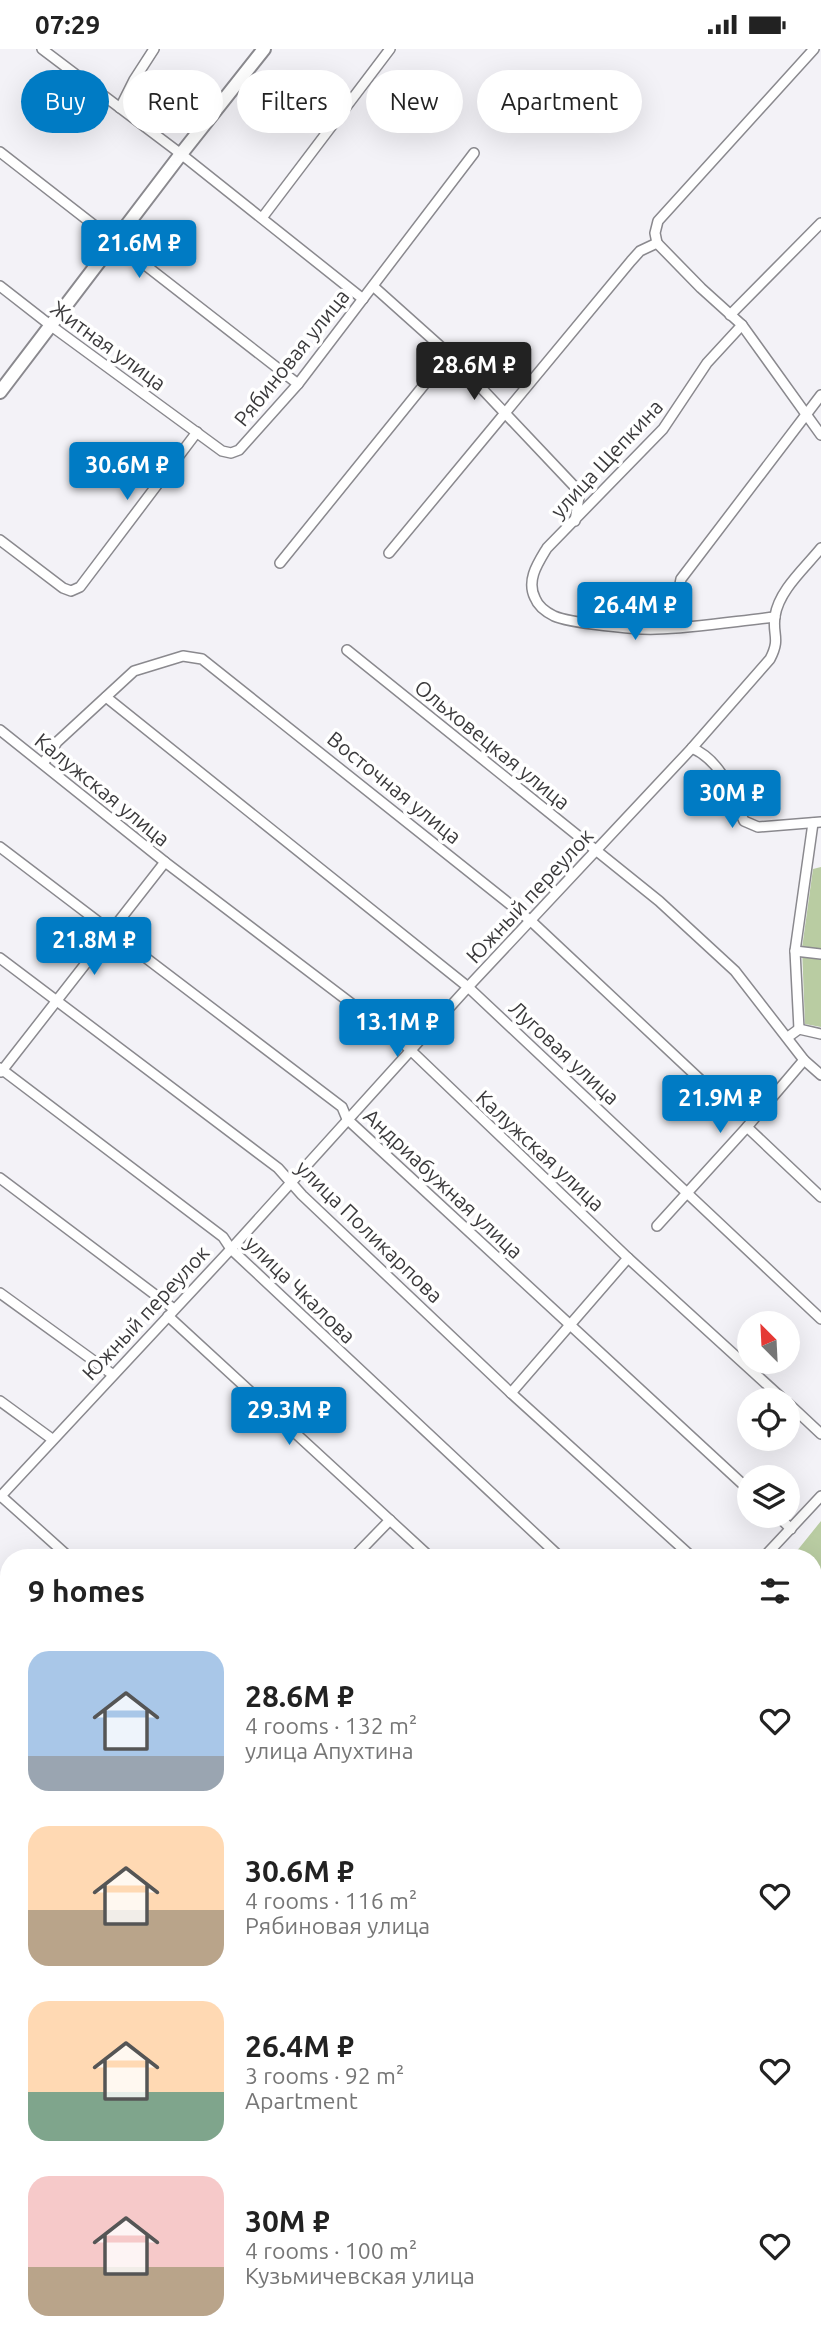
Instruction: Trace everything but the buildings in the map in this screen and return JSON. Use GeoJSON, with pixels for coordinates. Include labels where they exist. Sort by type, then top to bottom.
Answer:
{"type":"FeatureCollection","features":[{"type":"Feature","properties":{"kind":"main road"},"geometry":{"type":"LineString","coordinates":[[0,392],[264,49]]}},
{"type":"Feature","properties":{"kind":"street"},"geometry":{"type":"LineString","coordinates":[[42,49],[181,154],[363,299]]}},
{"type":"Feature","properties":{"kind":"street"},"geometry":{"type":"LineString","coordinates":[[120,108],[154,49]]}},
{"type":"Feature","properties":{"kind":"street"},"geometry":{"type":"LineString","coordinates":[[262,218],[390,49]]}},
{"type":"Feature","properties":{"kind":"street"},"geometry":{"type":"LineString","coordinates":[[814,49],[658,221],[655,233],[657,243],[742,325],[821,435]]}},
{"type":"Feature","properties":{"kind":"street"},"geometry":{"type":"LineString","coordinates":[[0,152],[298,384]]}},
{"type":"Feature","properties":{"kind":"street","name":"Рябиновая улица"},"geometry":{"type":"LineString","coordinates":[[197,432],[222,451],[231,453],[239,450],[298,384],[474,153]]}},
{"type":"Feature","properties":{"kind":"street"},"geometry":{"type":"LineString","coordinates":[[730,315],[821,223]]}},
{"type":"Feature","properties":{"kind":"street"},"geometry":{"type":"LineString","coordinates":[[389,553],[631,261],[640,251],[657,243]]}},
{"type":"Feature","properties":{"kind":"street","name":"Житная улица"},"geometry":{"type":"LineString","coordinates":[[0,286],[197,432]]}},
{"type":"Feature","properties":{"kind":"street"},"geometry":{"type":"LineString","coordinates":[[373,286],[449,354],[574,486],[579,497],[575,521]]}},
{"type":"Feature","properties":{"kind":"street","name":"улица Щепкина"},"geometry":{"type":"LineString","coordinates":[[742,325],[707,363],[663,429],[547,548],[535,567],[531,585],[535,598],[543,609],[555,617],[569,620],[654,629],[775,617]]}},
{"type":"Feature","properties":{"kind":"street"},"geometry":{"type":"LineString","coordinates":[[280,563],[449,354]]}},
{"type":"Feature","properties":{"kind":"street"},"geometry":{"type":"LineString","coordinates":[[679,589],[681,579],[821,395]]}},
{"type":"Feature","properties":{"kind":"street"},"geometry":{"type":"LineString","coordinates":[[0,540],[63,588],[71,591],[80,587],[197,432]]}},
{"type":"Feature","properties":{"kind":"street","name":"Южный переулок"},"geometry":{"type":"LineString","coordinates":[[0,1496],[231,1249],[468,987],[692,748],[770,659],[777,642],[775,617],[789,586],[821,548]]}},
{"type":"Feature","properties":{"kind":"street","name":"Ольховецкая улица"},"geometry":{"type":"LineString","coordinates":[[347,650],[659,901],[735,971],[804,1060],[821,1076]]}},
{"type":"Feature","properties":{"kind":"street","name":"Восточная улица"},"geometry":{"type":"LineString","coordinates":[[43,764],[57,742],[134,671],[183,656],[202,659],[531,921],[707,1086]]}},
{"type":"Feature","properties":{"kind":"street","name":"Луговая улица"},"geometry":{"type":"LineString","coordinates":[[106,697],[468,987],[821,1319]]}},
{"type":"Feature","properties":{"kind":"street","name":"Калужская улица"},"geometry":{"type":"LineString","coordinates":[[0,730],[165,862],[410,1050],[628,1258],[771,1388]]}},
{"type":"Feature","properties":{"kind":"street"},"geometry":{"type":"LineString","coordinates":[[692,748],[712,761],[727,783],[744,821],[758,827],[817,823],[795,951],[799,1029]]}},
{"type":"Feature","properties":{"kind":"street","name":"Андриабужная улица"},"geometry":{"type":"LineString","coordinates":[[0,846],[342,1107],[347,1119],[737,1479]]}},
{"type":"Feature","properties":{"kind":"street"},"geometry":{"type":"LineString","coordinates":[[1,1070],[165,862]]}},
{"type":"Feature","properties":{"kind":"street"},"geometry":{"type":"LineString","coordinates":[[795,951],[821,954]]}},
{"type":"Feature","properties":{"kind":"street","name":"улица Поликарпова"},"geometry":{"type":"LineString","coordinates":[[0,958],[278,1168],[302,1195],[510,1393],[683,1549]]}},
{"type":"Feature","properties":{"kind":"street"},"geometry":{"type":"LineString","coordinates":[[788,1037],[799,1029],[821,1034]]}},
{"type":"Feature","properties":{"kind":"street"},"geometry":{"type":"LineString","coordinates":[[657,1226],[804,1060]]}},
{"type":"Feature","properties":{"kind":"street","name":"улица Чкалова"},"geometry":{"type":"LineString","coordinates":[[1,1070],[223,1237],[231,1249],[551,1549]]}},
{"type":"Feature","properties":{"kind":"street"},"geometry":{"type":"LineString","coordinates":[[747,1127],[821,1198]]}},
{"type":"Feature","properties":{"kind":"street"},"geometry":{"type":"LineString","coordinates":[[0,1178],[171,1312],[421,1549]]}},
{"type":"Feature","properties":{"kind":"street"},"geometry":{"type":"LineString","coordinates":[[510,1393],[628,1258]]}},
{"type":"Feature","properties":{"kind":"street"},"geometry":{"type":"LineString","coordinates":[[0,1293],[112,1374]]}},
{"type":"Feature","properties":{"kind":"street"},"geometry":{"type":"LineString","coordinates":[[0,1401],[52,1439]]}},
{"type":"Feature","properties":{"kind":"street","name":"Калужская улица"},"geometry":{"type":"LineString","coordinates":[[800,1415],[821,1434]]}},
{"type":"Feature","properties":{"kind":"street"},"geometry":{"type":"LineString","coordinates":[[0,1496],[60,1549]]}},
{"type":"Feature","properties":{"kind":"street"},"geometry":{"type":"LineString","coordinates":[[772,1549],[821,1496]]}},
{"type":"Feature","properties":{"kind":"street"},"geometry":{"type":"LineString","coordinates":[[362,1549],[390,1520]]}},
{"type":"Feature","properties":{"kind":"green space"},"geometry":{"type":"Polygon","coordinates":[[[821,867],[821,1027],[805,1024],[802,948],[813,869],[821,867]]]}},
{"type":"Feature","properties":{"kind":"green space"},"geometry":{"type":"Polygon","coordinates":[[[821,1521],[821,1549],[798,1549],[821,1521]]]}}]}
